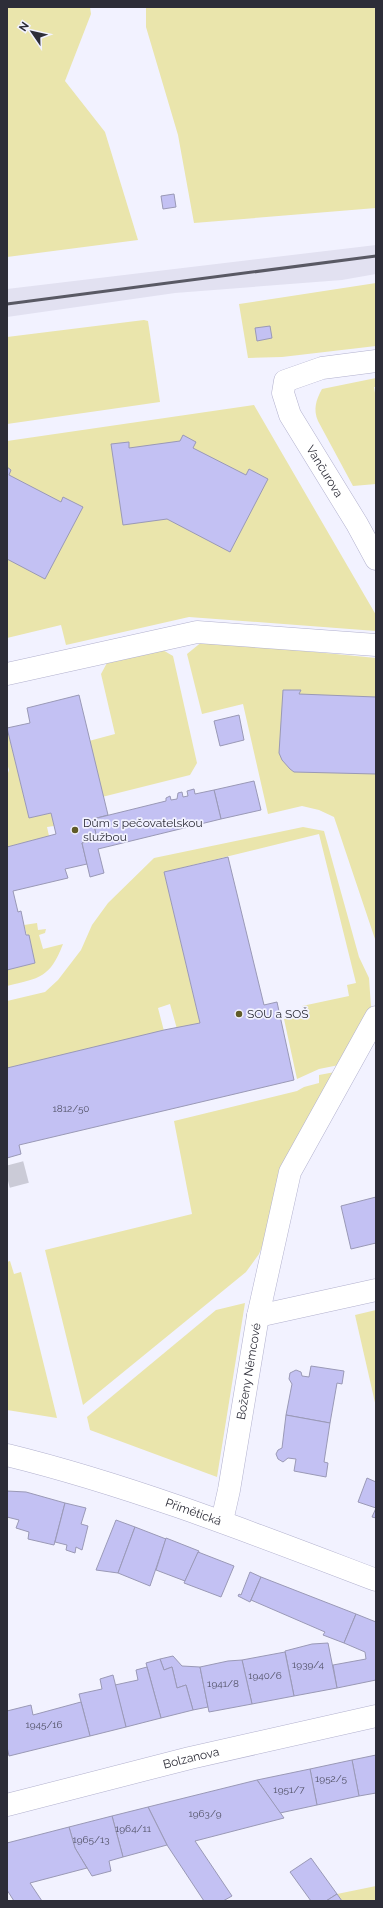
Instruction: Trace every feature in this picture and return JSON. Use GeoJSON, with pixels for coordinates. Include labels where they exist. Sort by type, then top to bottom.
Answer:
{"type":"FeatureCollection","features":[{"type":"Feature","properties":{"kind":"street","name":"Vančurova"},"geometry":{"type":"LineString","coordinates":[[376,361],[322,368],[285,381],[283,393],[290,415],[376,559]]}},
{"type":"Feature","properties":{"kind":"street"},"geometry":{"type":"LineString","coordinates":[[7,674],[197,632],[376,645]]}},
{"type":"Feature","properties":{"kind":"street"},"geometry":{"type":"LineString","coordinates":[[258,1316],[290,1172],[376,1017]]}},
{"type":"Feature","properties":{"kind":"street","name":"Boženy Němcové"},"geometry":{"type":"LineString","coordinates":[[222,1521],[229,1490],[258,1316],[376,1290]]}},
{"type":"Feature","properties":{"kind":"street","name":"Přímětická"},"geometry":{"type":"LineString","coordinates":[[7,1455],[62,1469],[222,1521],[376,1580]]}},
{"type":"Feature","properties":{"kind":"street","name":"Bolzanova"},"geometry":{"type":"LineString","coordinates":[[7,1805],[190,1758],[376,1716]]}},
{"type":"Feature","properties":{"kind":"shaded area"},"geometry":{"type":"Polygon","coordinates":[[[7,7],[90,7],[91,14],[65,81],[105,132],[138,240],[7,257],[7,7]]]}},
{"type":"Feature","properties":{"kind":"shaded area"},"geometry":{"type":"Polygon","coordinates":[[[146,7],[376,7],[376,208],[194,223],[178,135],[146,27],[146,7]]]}},
{"type":"Feature","properties":{"kind":"shaded area"},"geometry":{"type":"Polygon","coordinates":[[[376,245],[376,274],[342,280],[175,293],[7,317],[7,289],[376,245]]]}},
{"type":"Feature","properties":{"kind":"shaded area"},"geometry":{"type":"Polygon","coordinates":[[[376,283],[376,346],[282,357],[248,358],[239,304],[376,283]]]}},
{"type":"Feature","properties":{"kind":"shaded area"},"geometry":{"type":"Polygon","coordinates":[[[144,320],[148,321],[160,402],[7,424],[7,337],[144,320]]]}},
{"type":"Feature","properties":{"kind":"shaded area"},"geometry":{"type":"Polygon","coordinates":[[[376,378],[376,387],[374,387],[376,399],[376,484],[353,486],[316,417],[316,405],[322,389],[376,378]]]}},
{"type":"Feature","properties":{"kind":"shaded area"},"geometry":{"type":"Polygon","coordinates":[[[254,405],[376,615],[376,631],[189,617],[66,645],[61,625],[7,638],[7,441],[254,405]]]}},
{"type":"Feature","properties":{"kind":"shaded area"},"geometry":{"type":"Polygon","coordinates":[[[203,641],[376,658],[376,942],[334,817],[319,810],[302,806],[268,814],[243,704],[202,714],[187,654],[203,641]]]}},
{"type":"Feature","properties":{"kind":"shaded area"},"geometry":{"type":"Polygon","coordinates":[[[161,649],[173,656],[197,763],[190,775],[102,797],[89,741],[115,734],[101,674],[108,661],[161,649]]]}},
{"type":"Feature","properties":{"kind":"shaded area"},"geometry":{"type":"Polygon","coordinates":[[[7,728],[29,818],[51,813],[54,826],[47,827],[49,836],[7,847],[7,776],[9,770],[7,763],[7,728]]]}},
{"type":"Feature","properties":{"kind":"shaded area"},"geometry":{"type":"Polygon","coordinates":[[[303,827],[324,831],[359,957],[369,978],[371,1007],[339,1065],[319,1069],[297,1079],[284,1019],[304,1015],[302,1006],[349,996],[347,985],[356,983],[319,834],[164,872],[200,1023],[177,1029],[170,1004],[158,1008],[164,1031],[7,1068],[7,1001],[45,992],[58,980],[81,950],[92,925],[108,903],[154,858],[303,827]]]}},
{"type":"Feature","properties":{"kind":"shaded area"},"geometry":{"type":"Polygon","coordinates":[[[37,923],[38,930],[46,929],[45,933],[39,935],[43,949],[63,944],[58,955],[53,964],[42,975],[28,981],[7,986],[7,970],[35,963],[24,925],[37,923]]]}},
{"type":"Feature","properties":{"kind":"shaded area"},"geometry":{"type":"Polygon","coordinates":[[[335,1072],[259,1254],[246,1272],[83,1405],[45,1250],[192,1214],[174,1121],[297,1091],[304,1087],[319,1083],[319,1075],[335,1072]]]}},
{"type":"Feature","properties":{"kind":"shaded area"},"geometry":{"type":"Polygon","coordinates":[[[10,1261],[14,1274],[21,1272],[57,1418],[7,1410],[7,1262],[10,1261]]]}},
{"type":"Feature","properties":{"kind":"shaded area"},"geometry":{"type":"Polygon","coordinates":[[[245,1303],[217,1477],[90,1430],[87,1417],[216,1310],[245,1303]]]}},
{"type":"Feature","properties":{"kind":"shaded area"},"geometry":{"type":"Polygon","coordinates":[[[376,1310],[376,1407],[355,1315],[376,1310]]]}},
{"type":"Feature","properties":{"kind":"shaded area"},"geometry":{"type":"Polygon","coordinates":[[[376,1886],[376,1901],[342,1901],[337,1894],[376,1886]]]}},
{"type":"Feature","properties":{"kind":"building"},"geometry":{"type":"Polygon","coordinates":[[[174,194],[176,207],[163,209],[161,196],[174,194]]]}},
{"type":"Feature","properties":{"kind":"building"},"geometry":{"type":"Polygon","coordinates":[[[270,326],[272,338],[257,341],[255,328],[270,326]]]}},
{"type":"Feature","properties":{"kind":"building"},"geometry":{"type":"Polygon","coordinates":[[[183,435],[196,442],[193,448],[246,475],[249,469],[268,479],[230,552],[167,519],[123,525],[111,444],[129,442],[129,448],[180,441],[183,435]]]}},
{"type":"Feature","properties":{"kind":"building"},"geometry":{"type":"Polygon","coordinates":[[[7,467],[11,470],[9,475],[61,502],[63,497],[83,507],[45,579],[7,559],[7,467]]]}},
{"type":"Feature","properties":{"kind":"building"},"geometry":{"type":"Polygon","coordinates":[[[283,690],[301,690],[299,694],[376,697],[376,774],[294,772],[290,769],[282,760],[279,753],[283,690]]]}},
{"type":"Feature","properties":{"kind":"building","name":"Dům s pečovatelskou službou"},"geometry":{"type":"Polygon","coordinates":[[[79,695],[108,815],[93,819],[97,839],[82,843],[87,864],[65,869],[68,878],[13,891],[18,912],[21,911],[26,935],[29,935],[35,963],[7,970],[7,847],[56,834],[51,813],[29,818],[7,728],[30,723],[27,708],[79,695]]]}},
{"type":"Feature","properties":{"kind":"building"},"geometry":{"type":"Polygon","coordinates":[[[239,715],[244,740],[220,746],[214,721],[239,715]]]}},
{"type":"Feature","properties":{"kind":"building"},"geometry":{"type":"Polygon","coordinates":[[[254,781],[261,810],[221,819],[214,790],[254,781]]]}},
{"type":"Feature","properties":{"kind":"building"},"geometry":{"type":"Polygon","coordinates":[[[194,789],[195,794],[214,790],[221,819],[98,849],[104,873],[90,877],[82,843],[97,839],[93,819],[166,801],[166,798],[170,796],[171,800],[177,799],[178,793],[182,792],[183,797],[188,796],[187,791],[194,789]]]}},
{"type":"Feature","properties":{"kind":"building","name":"SOU a SOŠ"},"geometry":{"type":"Polygon","coordinates":[[[228,857],[264,1005],[277,1002],[294,1080],[19,1145],[21,1154],[7,1158],[7,1068],[164,1030],[200,1023],[164,872],[228,857]]]}},
{"type":"Feature","properties":{"kind":"building"},"geometry":{"type":"Polygon","coordinates":[[[376,1197],[376,1243],[351,1249],[341,1206],[376,1197]]]}},
{"type":"Feature","properties":{"kind":"building"},"geometry":{"type":"Polygon","coordinates":[[[311,1366],[344,1371],[342,1384],[337,1383],[330,1423],[286,1415],[292,1384],[289,1379],[290,1373],[296,1370],[301,1372],[302,1376],[309,1377],[311,1366]]]}},
{"type":"Feature","properties":{"kind":"building"},"geometry":{"type":"Polygon","coordinates":[[[286,1415],[330,1423],[324,1462],[328,1463],[326,1477],[294,1471],[296,1459],[288,1458],[283,1462],[278,1459],[276,1454],[278,1450],[282,1448],[286,1415]]]}},
{"type":"Feature","properties":{"kind":"building"},"geometry":{"type":"Polygon","coordinates":[[[367,1478],[376,1482],[376,1508],[358,1502],[367,1478]]]}},
{"type":"Feature","properties":{"kind":"building"},"geometry":{"type":"Polygon","coordinates":[[[7,1491],[26,1492],[65,1503],[54,1545],[28,1539],[29,1532],[16,1528],[19,1520],[7,1517],[7,1491]]]}},
{"type":"Feature","properties":{"kind":"building"},"geometry":{"type":"Polygon","coordinates":[[[65,1503],[86,1508],[81,1524],[88,1526],[82,1550],[76,1547],[75,1553],[66,1550],[67,1545],[55,1542],[65,1503]]]}},
{"type":"Feature","properties":{"kind":"building"},"geometry":{"type":"Polygon","coordinates":[[[376,1508],[376,1518],[372,1517],[376,1508]]]}},
{"type":"Feature","properties":{"kind":"building"},"geometry":{"type":"Polygon","coordinates":[[[116,1520],[135,1527],[118,1573],[96,1570],[116,1520]]]}},
{"type":"Feature","properties":{"kind":"building"},"geometry":{"type":"Polygon","coordinates":[[[135,1527],[166,1539],[150,1586],[118,1573],[135,1527]]]}},
{"type":"Feature","properties":{"kind":"building"},"geometry":{"type":"Polygon","coordinates":[[[166,1538],[199,1551],[185,1581],[156,1570],[166,1538]]]}},
{"type":"Feature","properties":{"kind":"building"},"geometry":{"type":"Polygon","coordinates":[[[198,1552],[234,1566],[221,1597],[184,1583],[198,1552]]]}},
{"type":"Feature","properties":{"kind":"building"},"geometry":{"type":"Polygon","coordinates":[[[250,1572],[261,1577],[250,1602],[238,1596],[239,1594],[241,1595],[250,1572]]]}},
{"type":"Feature","properties":{"kind":"building"},"geometry":{"type":"Polygon","coordinates":[[[261,1577],[356,1614],[344,1643],[323,1635],[325,1632],[251,1600],[261,1577]]]}},
{"type":"Feature","properties":{"kind":"building"},"geometry":{"type":"Polygon","coordinates":[[[356,1614],[376,1622],[376,1680],[337,1688],[333,1665],[366,1659],[365,1652],[344,1643],[356,1614]]]}},
{"type":"Feature","properties":{"kind":"building"},"geometry":{"type":"Polygon","coordinates":[[[328,1643],[337,1688],[294,1696],[285,1651],[312,1644],[328,1643]]]}},
{"type":"Feature","properties":{"kind":"building"},"geometry":{"type":"Polygon","coordinates":[[[285,1652],[294,1696],[252,1704],[242,1660],[285,1652]]]}},
{"type":"Feature","properties":{"kind":"building"},"geometry":{"type":"Polygon","coordinates":[[[173,1656],[182,1666],[200,1667],[208,1707],[193,1710],[186,1685],[177,1688],[172,1667],[164,1670],[160,1659],[173,1656]]]}},
{"type":"Feature","properties":{"kind":"building"},"geometry":{"type":"Polygon","coordinates":[[[160,1659],[164,1670],[172,1667],[177,1688],[186,1685],[193,1710],[161,1718],[146,1663],[160,1659]]]}},
{"type":"Feature","properties":{"kind":"building"},"geometry":{"type":"Polygon","coordinates":[[[242,1660],[252,1704],[209,1712],[200,1667],[228,1661],[242,1660]]]}},
{"type":"Feature","properties":{"kind":"building"},"geometry":{"type":"Polygon","coordinates":[[[147,1667],[161,1718],[126,1727],[115,1685],[138,1680],[136,1670],[147,1667]]]}},
{"type":"Feature","properties":{"kind":"building"},"geometry":{"type":"Polygon","coordinates":[[[113,1675],[126,1727],[90,1736],[79,1694],[102,1689],[100,1679],[113,1675]]]}},
{"type":"Feature","properties":{"kind":"building"},"geometry":{"type":"Polygon","coordinates":[[[81,1702],[90,1736],[9,1756],[7,1747],[7,1711],[31,1705],[33,1715],[81,1702]]]}},
{"type":"Feature","properties":{"kind":"building"},"geometry":{"type":"Polygon","coordinates":[[[376,1755],[376,1793],[359,1796],[352,1760],[376,1755]]]}},
{"type":"Feature","properties":{"kind":"building"},"geometry":{"type":"Polygon","coordinates":[[[352,1760],[359,1796],[317,1805],[310,1769],[352,1760]]]}},
{"type":"Feature","properties":{"kind":"building"},"geometry":{"type":"Polygon","coordinates":[[[310,1769],[317,1805],[280,1813],[257,1780],[310,1769]]]}},
{"type":"Feature","properties":{"kind":"building"},"geometry":{"type":"Polygon","coordinates":[[[257,1780],[284,1818],[195,1841],[232,1896],[223,1901],[204,1901],[167,1845],[148,1807],[257,1780]]]}},
{"type":"Feature","properties":{"kind":"building"},"geometry":{"type":"Polygon","coordinates":[[[148,1807],[167,1845],[123,1857],[112,1816],[148,1807]]]}},
{"type":"Feature","properties":{"kind":"building"},"geometry":{"type":"Polygon","coordinates":[[[112,1816],[123,1857],[109,1861],[111,1871],[92,1876],[75,1848],[69,1827],[112,1816]]]}},
{"type":"Feature","properties":{"kind":"building"},"geometry":{"type":"Polygon","coordinates":[[[69,1827],[75,1848],[87,1868],[30,1883],[42,1901],[14,1901],[7,1890],[7,1843],[69,1827]]]}},
{"type":"Feature","properties":{"kind":"building"},"geometry":{"type":"Polygon","coordinates":[[[311,1858],[337,1894],[326,1901],[311,1901],[290,1872],[311,1858]]]}},
{"type":"Feature","properties":{"kind":"building"},"geometry":{"type":"Polygon","coordinates":[[[337,1894],[342,1901],[326,1901],[337,1894]]]}},
{"type":"Feature","properties":{"kind":"tunnel"},"geometry":{"type":"LineString","coordinates":[[7,1177],[26,1172]]}},
{"type":"Feature","properties":{"kind":"railway"},"geometry":{"type":"LineString","coordinates":[[7,304],[376,256]]}},
{"type":"Feature","properties":{"kind":"place","name":"Dům s pečovatelskou službou"},"geometry":{"type":"Point","coordinates":[75,830]}},
{"type":"Feature","properties":{"kind":"place","name":"SOU a SOŠ"},"geometry":{"type":"Point","coordinates":[239,1014]}}]}
